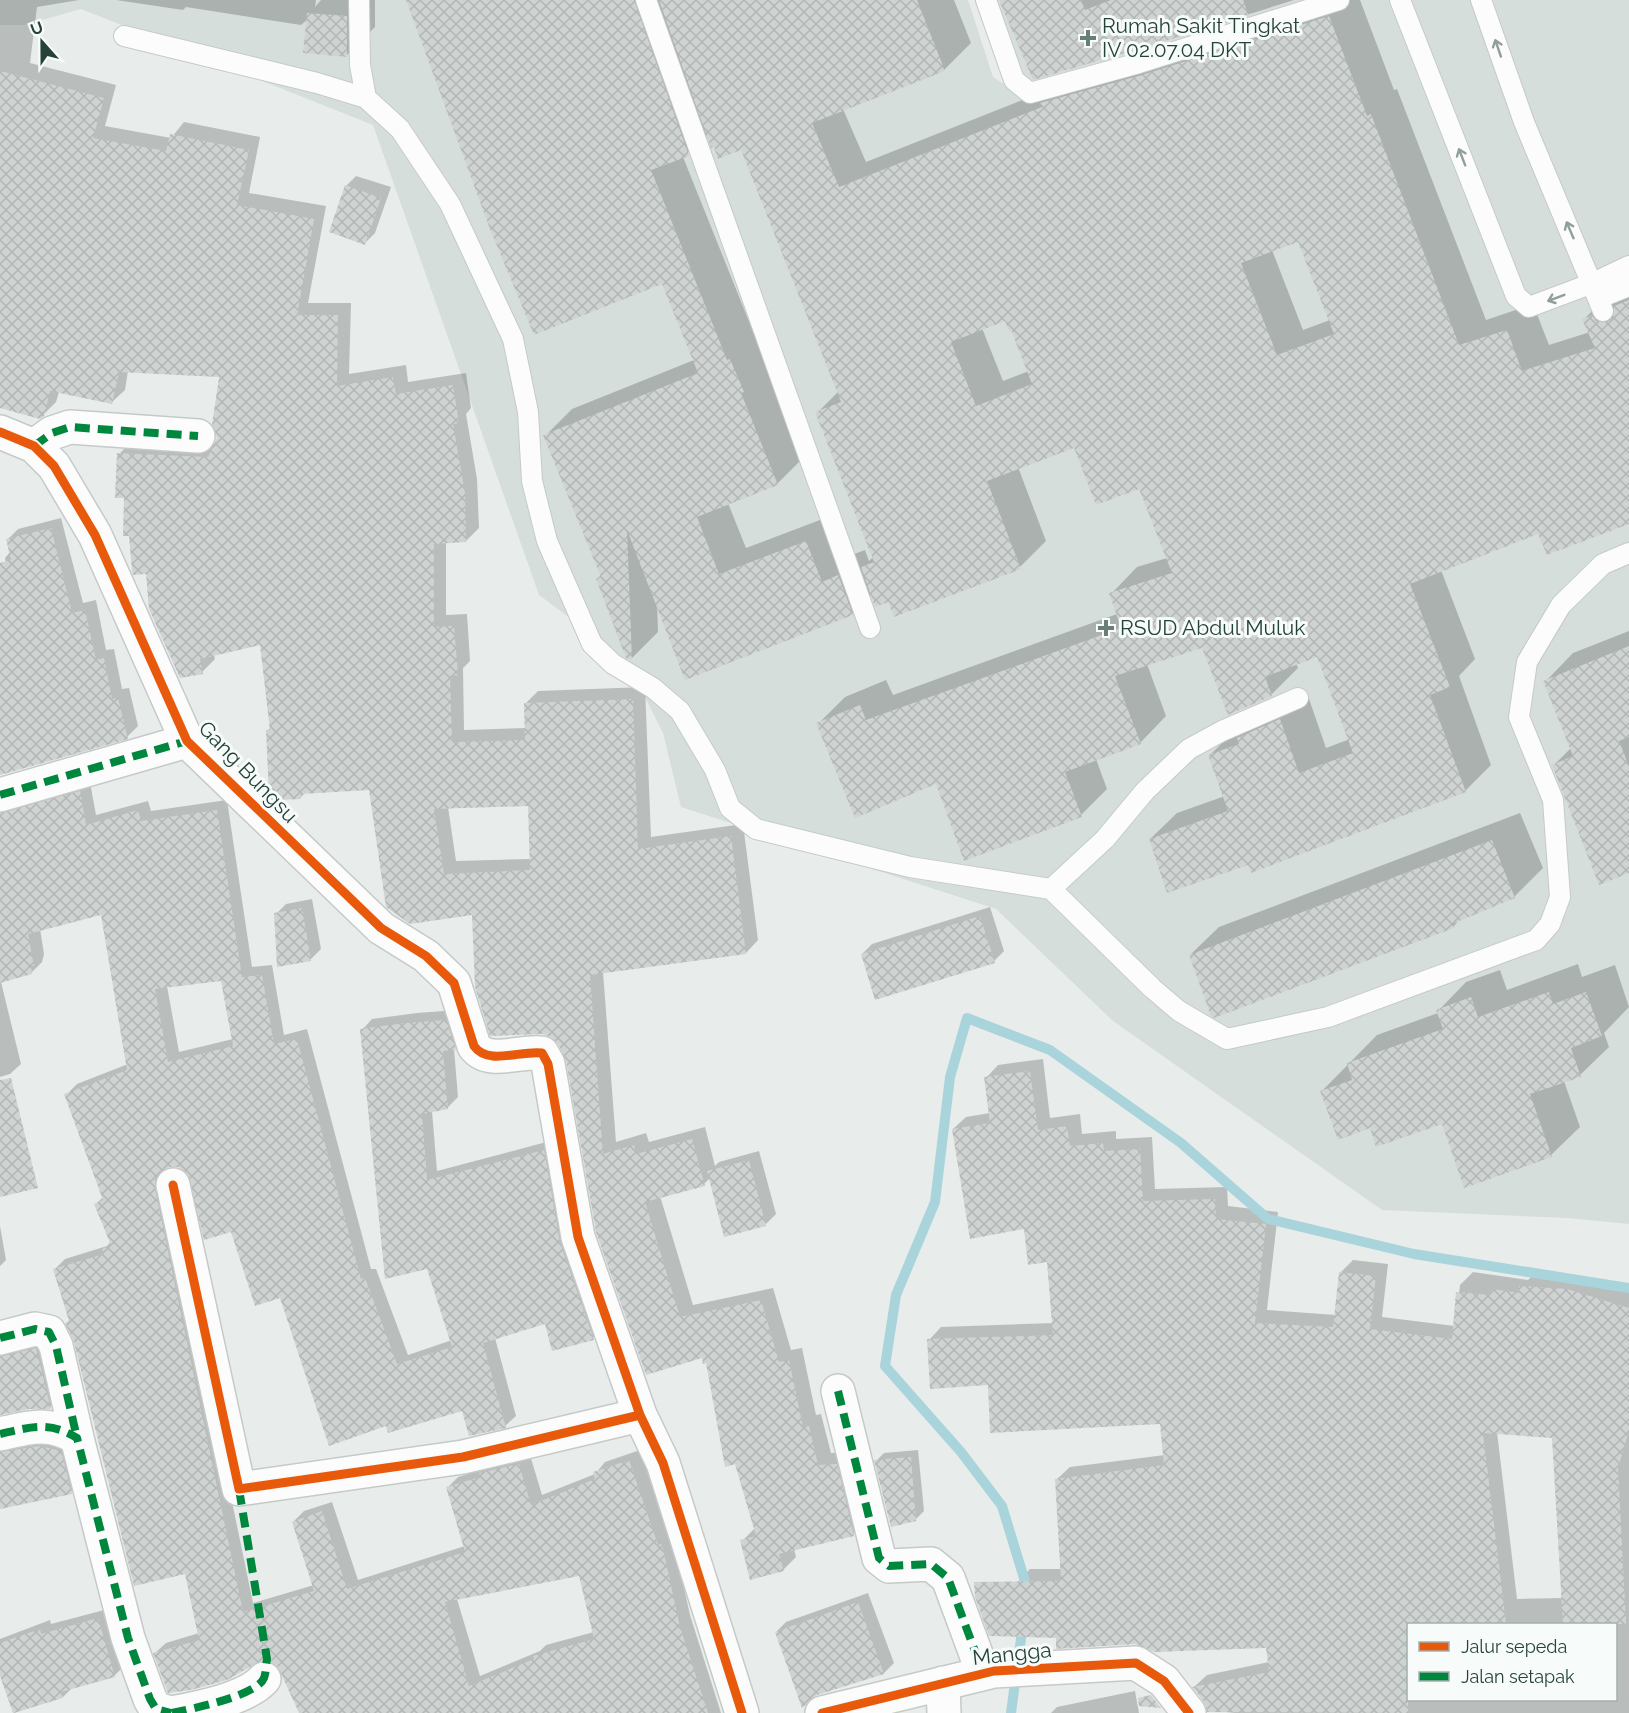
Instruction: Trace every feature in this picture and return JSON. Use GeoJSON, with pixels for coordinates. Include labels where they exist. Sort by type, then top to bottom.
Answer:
{"type":"FeatureCollection","features":[{"type":"Feature","properties":{"kind":"street"},"geometry":{"type":"LineString","coordinates":[[34,446],[52,433],[70,427],[198,436]]}},
{"type":"Feature","properties":{"kind":"street","name":"Gang Bungsu"},"geometry":{"type":"LineString","coordinates":[[0,432],[34,446],[54,466],[96,535],[187,741],[381,928],[426,956],[454,983],[478,1052],[486,1056],[542,1053],[548,1065],[578,1237],[640,1415]]}},
{"type":"Feature","properties":{"kind":"street"},"geometry":{"type":"LineString","coordinates":[[0,795],[187,741]]}},
{"type":"Feature","properties":{"kind":"street"},"geometry":{"type":"LineString","coordinates":[[173,1185],[239,1489],[463,1456],[640,1415],[663,1463],[742,1713]]}},
{"type":"Feature","properties":{"kind":"street"},"geometry":{"type":"LineString","coordinates":[[0,1338],[35,1329],[50,1332],[56,1346],[128,1638],[150,1699],[156,1708],[171,1713],[201,1707],[256,1688],[264,1679]]}},
{"type":"Feature","properties":{"kind":"street"},"geometry":{"type":"LineString","coordinates":[[838,1391],[879,1558],[890,1566],[931,1564],[948,1578],[989,1672]]}},
{"type":"Feature","properties":{"kind":"street"},"geometry":{"type":"LineString","coordinates":[[0,1434],[47,1426],[61,1428],[77,1438]]}},
{"type":"Feature","properties":{"kind":"street","name":"Mangga"},"geometry":{"type":"LineString","coordinates":[[822,1713],[943,1698],[989,1672],[1137,1663],[1164,1681],[1189,1713]]}},
{"type":"Feature","properties":{"kind":"lane"},"geometry":{"type":"LineString","coordinates":[[359,0],[360,65],[366,98]]}},
{"type":"Feature","properties":{"kind":"lane"},"geometry":{"type":"LineString","coordinates":[[646,0],[870,628]]}},
{"type":"Feature","properties":{"kind":"lane"},"geometry":{"type":"LineString","coordinates":[[986,0],[1014,80],[1030,93],[1139,63],[1339,0]]}},
{"type":"Feature","properties":{"kind":"lane"},"geometry":{"type":"LineString","coordinates":[[1400,0],[1516,296],[1529,307],[1598,297],[1629,286]]}},
{"type":"Feature","properties":{"kind":"lane"},"geometry":{"type":"LineString","coordinates":[[1481,0],[1524,122],[1598,297]]}},
{"type":"Feature","properties":{"kind":"lane"},"geometry":{"type":"LineString","coordinates":[[124,36],[317,83],[366,98],[400,129],[450,204],[513,339],[528,412],[532,481],[547,541],[592,644],[613,664],[653,688],[680,711],[715,770],[730,808],[756,829],[856,855],[910,867],[1051,889],[1152,988],[1179,1011],[1227,1039],[1328,1017],[1536,940],[1550,924],[1560,897],[1553,800],[1519,717],[1527,662],[1561,605],[1603,564],[1629,553]]}},
{"type":"Feature","properties":{"kind":"lane"},"geometry":{"type":"LineString","coordinates":[[1598,297],[1629,266]]}},
{"type":"Feature","properties":{"kind":"lane"},"geometry":{"type":"LineString","coordinates":[[1051,889],[1105,839],[1145,791],[1189,749],[1222,730],[1298,698]]}},
{"type":"Feature","properties":{"kind":"shaded area","name":"RSUD Abdul Muluk"},"geometry":{"type":"Polygon","coordinates":[[[0,0],[968,0],[993,77],[1028,100],[1113,59],[1027,89],[990,0],[1629,0],[1629,1224],[1567,1218],[1382,1210],[1113,1021],[996,909],[681,807],[663,733],[626,660],[539,595],[373,125],[81,9],[25,25],[0,25],[0,0]]]}},
{"type":"Feature","properties":{"kind":"building"},"geometry":{"type":"Polygon","coordinates":[[[406,0],[634,0],[689,156],[651,170],[727,360],[730,359],[744,392],[741,393],[778,485],[697,517],[719,574],[806,541],[822,582],[838,575],[853,615],[685,680],[627,530],[632,660],[626,658],[596,579],[601,577],[543,435],[698,373],[662,284],[534,335],[490,229],[406,0]]]}},
{"type":"Feature","properties":{"kind":"building"},"geometry":{"type":"Polygon","coordinates":[[[659,0],[917,0],[945,71],[812,123],[839,187],[1042,107],[1040,103],[1142,75],[1329,16],[1367,116],[1371,114],[1459,345],[1507,330],[1522,371],[1595,348],[1582,319],[1592,315],[1596,321],[1607,322],[1613,318],[1614,306],[1629,300],[1629,524],[1547,555],[1538,534],[1410,584],[1450,687],[1430,695],[1466,792],[1251,873],[1248,865],[1167,893],[1149,839],[1228,811],[1208,755],[1239,744],[1237,738],[1280,719],[1299,773],[1353,753],[1317,657],[1265,677],[1272,696],[1228,715],[1202,648],[1115,676],[1141,744],[1065,772],[1082,817],[964,861],[936,784],[855,818],[816,723],[860,705],[866,720],[1121,628],[1109,593],[1172,573],[1139,489],[1096,505],[1074,448],[987,481],[1021,569],[894,617],[888,602],[875,607],[861,567],[874,562],[815,412],[841,402],[741,150],[718,159],[714,147],[711,148],[659,0]],[[1298,242],[1241,263],[1277,355],[1334,334],[1298,242]],[[1005,321],[951,342],[976,406],[1032,384],[1011,330],[1009,331],[1005,321]]]}},
{"type":"Feature","properties":{"kind":"building","name":"Rumah Sakit Tingkat IV 02.07.04 DKT"},"geometry":{"type":"Polygon","coordinates":[[[999,0],[1081,0],[1085,10],[1111,0],[1243,0],[1249,16],[1033,80],[999,0]]]}},
{"type":"Feature","properties":{"kind":"building"},"geometry":{"type":"Polygon","coordinates":[[[307,13],[347,16],[347,57],[303,53],[307,13]]]}},
{"type":"Feature","properties":{"kind":"building"},"geometry":{"type":"Polygon","coordinates":[[[0,71],[104,98],[93,138],[166,151],[170,134],[249,150],[237,205],[314,219],[297,315],[338,315],[337,386],[393,377],[396,394],[453,385],[459,423],[453,424],[465,493],[466,542],[434,544],[434,627],[454,626],[458,675],[450,676],[452,742],[525,740],[524,703],[633,699],[638,849],[731,836],[746,954],[590,975],[603,1154],[634,1145],[636,1154],[692,1139],[705,1186],[645,1202],[680,1317],[761,1300],[779,1362],[789,1360],[803,1427],[809,1426],[818,1465],[837,1464],[854,1536],[779,1554],[784,1571],[750,1580],[740,1540],[756,1536],[735,1464],[725,1467],[706,1363],[703,1364],[702,1358],[646,1375],[596,1232],[566,1061],[558,1044],[551,1037],[543,1034],[490,1036],[475,987],[472,915],[410,924],[386,907],[369,790],[301,794],[301,799],[276,800],[269,794],[266,730],[270,730],[260,645],[200,659],[203,674],[180,678],[149,609],[146,574],[133,575],[129,536],[123,536],[124,498],[115,498],[117,453],[208,457],[217,438],[212,425],[219,377],[119,372],[112,404],[50,391],[44,416],[40,419],[0,408],[0,71]],[[528,806],[434,809],[444,874],[530,870],[528,806]]]}},
{"type":"Feature","properties":{"kind":"building"},"geometry":{"type":"Polygon","coordinates":[[[345,185],[381,198],[365,245],[329,232],[345,185]]]}},
{"type":"Feature","properties":{"kind":"building"},"geometry":{"type":"Polygon","coordinates":[[[51,528],[72,613],[85,610],[96,660],[104,658],[112,699],[118,698],[128,739],[0,775],[0,563],[11,560],[6,539],[51,528]]]}},
{"type":"Feature","properties":{"kind":"building"},"geometry":{"type":"Polygon","coordinates":[[[1629,646],[1629,737],[1619,741],[1629,766],[1629,873],[1599,885],[1552,765],[1573,756],[1543,681],[1629,646]]]}},
{"type":"Feature","properties":{"kind":"building"},"geometry":{"type":"Polygon","coordinates":[[[80,791],[86,825],[138,810],[141,821],[217,810],[242,977],[262,975],[274,1044],[297,1039],[361,1279],[365,1278],[397,1364],[452,1347],[427,1269],[385,1279],[360,1029],[446,1020],[456,1050],[443,1051],[448,1109],[422,1114],[427,1180],[544,1150],[560,1243],[594,1340],[552,1351],[545,1324],[483,1343],[506,1428],[469,1436],[462,1411],[388,1433],[386,1426],[329,1446],[280,1298],[255,1306],[231,1232],[204,1240],[187,1173],[178,1167],[170,1167],[161,1171],[155,1179],[155,1189],[243,1612],[314,1591],[292,1522],[322,1511],[347,1589],[465,1552],[446,1487],[480,1477],[479,1473],[519,1464],[531,1505],[595,1479],[593,1472],[629,1460],[658,1545],[662,1544],[680,1627],[708,1713],[299,1713],[278,1667],[271,1662],[261,1661],[227,1680],[191,1690],[168,1693],[153,1653],[199,1640],[185,1574],[134,1586],[74,1342],[65,1323],[69,1321],[53,1269],[104,1254],[102,1249],[111,1245],[94,1204],[103,1200],[64,1094],[127,1070],[101,915],[28,934],[34,966],[31,966],[32,974],[0,983],[0,813],[80,791]],[[221,981],[155,989],[168,1062],[233,1046],[221,981]],[[579,1576],[445,1602],[469,1686],[534,1659],[533,1656],[594,1639],[579,1576]]]}},
{"type":"Feature","properties":{"kind":"building"},"geometry":{"type":"Polygon","coordinates":[[[1492,840],[1515,898],[1452,924],[1454,928],[1214,1018],[1211,1016],[1189,955],[1492,840]]]}},
{"type":"Feature","properties":{"kind":"building"},"geometry":{"type":"Polygon","coordinates":[[[302,908],[311,961],[277,967],[274,913],[302,908]]]}},
{"type":"Feature","properties":{"kind":"building"},"geometry":{"type":"Polygon","coordinates":[[[980,916],[995,963],[875,1000],[861,954],[980,916]]]}},
{"type":"Feature","properties":{"kind":"building"},"geometry":{"type":"Polygon","coordinates":[[[1549,992],[1553,1004],[1586,992],[1602,1036],[1571,1048],[1581,1077],[1530,1094],[1552,1157],[1464,1188],[1442,1124],[1376,1147],[1370,1128],[1338,1140],[1320,1091],[1352,1080],[1347,1063],[1443,1029],[1436,1010],[1471,997],[1478,1017],[1549,992]]]}},
{"type":"Feature","properties":{"kind":"building"},"geometry":{"type":"Polygon","coordinates":[[[1030,1071],[1038,1130],[1067,1126],[1070,1146],[1103,1143],[1104,1151],[1140,1149],[1143,1201],[1215,1199],[1216,1219],[1266,1224],[1255,1323],[1333,1327],[1339,1272],[1376,1276],[1370,1329],[1452,1339],[1456,1292],[1491,1295],[1492,1289],[1519,1293],[1519,1286],[1567,1289],[1629,1308],[1629,1430],[1618,1468],[1626,1624],[1563,1623],[1552,1438],[1483,1433],[1506,1623],[1407,1623],[1408,1713],[1207,1712],[1204,1701],[1192,1687],[1269,1672],[1266,1648],[1154,1652],[1135,1644],[1056,1649],[1056,1638],[989,1636],[975,1597],[974,1582],[1061,1581],[1055,1479],[1164,1465],[1160,1424],[990,1433],[988,1385],[930,1389],[927,1339],[1053,1335],[1047,1262],[1028,1265],[1024,1229],[970,1239],[952,1129],[990,1123],[984,1077],[1030,1071]]]}},
{"type":"Feature","properties":{"kind":"building"},"geometry":{"type":"Polygon","coordinates":[[[11,1078],[38,1188],[0,1197],[0,1080],[11,1078]]]}},
{"type":"Feature","properties":{"kind":"building"},"geometry":{"type":"Polygon","coordinates":[[[749,1160],[766,1226],[724,1237],[707,1171],[749,1160]]]}},
{"type":"Feature","properties":{"kind":"building"},"geometry":{"type":"Polygon","coordinates":[[[36,1348],[51,1409],[29,1409],[0,1415],[0,1357],[36,1348]]]}},
{"type":"Feature","properties":{"kind":"building"},"geometry":{"type":"Polygon","coordinates":[[[40,1446],[61,1451],[72,1494],[0,1509],[0,1452],[40,1446]]]}},
{"type":"Feature","properties":{"kind":"building"},"geometry":{"type":"Polygon","coordinates":[[[911,1457],[916,1521],[891,1527],[874,1460],[911,1457]]]}},
{"type":"Feature","properties":{"kind":"building"},"geometry":{"type":"Polygon","coordinates":[[[858,1602],[884,1674],[817,1695],[802,1708],[775,1632],[858,1602]]]}},
{"type":"Feature","properties":{"kind":"building"},"geometry":{"type":"Polygon","coordinates":[[[98,1618],[115,1677],[61,1692],[63,1698],[13,1713],[0,1676],[0,1643],[40,1629],[41,1634],[98,1618]]]}},
{"type":"Feature","properties":{"kind":"building"},"geometry":{"type":"Polygon","coordinates":[[[1151,1695],[1161,1708],[1139,1706],[1138,1698],[1151,1695]]]}},
{"type":"Feature","properties":{"kind":"waterway"},"geometry":{"type":"LineString","coordinates":[[1027,1594],[1002,1506],[961,1452],[885,1366],[896,1295],[935,1202],[950,1077],[967,1018],[1050,1050],[1181,1143],[1268,1219],[1414,1254],[1629,1288]]}},
{"type":"Feature","properties":{"kind":"waterway"},"geometry":{"type":"LineString","coordinates":[[1011,1713],[1023,1624]]}},
{"type":"Feature","properties":{"kind":"marked path"},"geometry":{"type":"LineString","coordinates":[[34,446],[52,433],[70,427],[198,436]]}},
{"type":"Feature","properties":{"kind":"marked path"},"geometry":{"type":"LineString","coordinates":[[0,795],[187,741],[185,736]]}},
{"type":"Feature","properties":{"kind":"marked path"},"geometry":{"type":"LineString","coordinates":[[0,1338],[35,1329],[49,1332],[56,1346],[77,1438]]}},
{"type":"Feature","properties":{"kind":"marked path"},"geometry":{"type":"LineString","coordinates":[[838,1391],[879,1558],[889,1566],[931,1564],[948,1578],[983,1673]]}},
{"type":"Feature","properties":{"kind":"marked path"},"geometry":{"type":"LineString","coordinates":[[0,1434],[49,1427],[77,1438],[128,1638],[150,1699],[156,1709],[171,1713]]}},
{"type":"Feature","properties":{"kind":"marked path"},"geometry":{"type":"LineString","coordinates":[[172,1713],[237,1696],[259,1685],[265,1676],[267,1659],[239,1489]]}},
{"type":"Feature","properties":{"kind":"cycle path"},"geometry":{"type":"LineString","coordinates":[[0,432],[34,446],[54,466],[95,535],[187,741],[381,928],[426,956],[454,983],[474,1046],[480,1052],[496,1056],[542,1053],[548,1064],[578,1237],[640,1415]]}},
{"type":"Feature","properties":{"kind":"cycle path"},"geometry":{"type":"LineString","coordinates":[[173,1185],[239,1489],[463,1457],[640,1415],[663,1463],[742,1713]]}},
{"type":"Feature","properties":{"kind":"cycle path"},"geometry":{"type":"LineString","coordinates":[[822,1713],[994,1671],[1136,1663],[1164,1681],[1189,1713]]}},
{"type":"Feature","properties":{"kind":"place","name":"Rumah Sakit Tingkat IV 02.07.04 DKT"},"geometry":{"type":"Point","coordinates":[1088,38]}},
{"type":"Feature","properties":{"kind":"place","name":"RSUD Abdul Muluk"},"geometry":{"type":"Point","coordinates":[1106,628]}}]}
